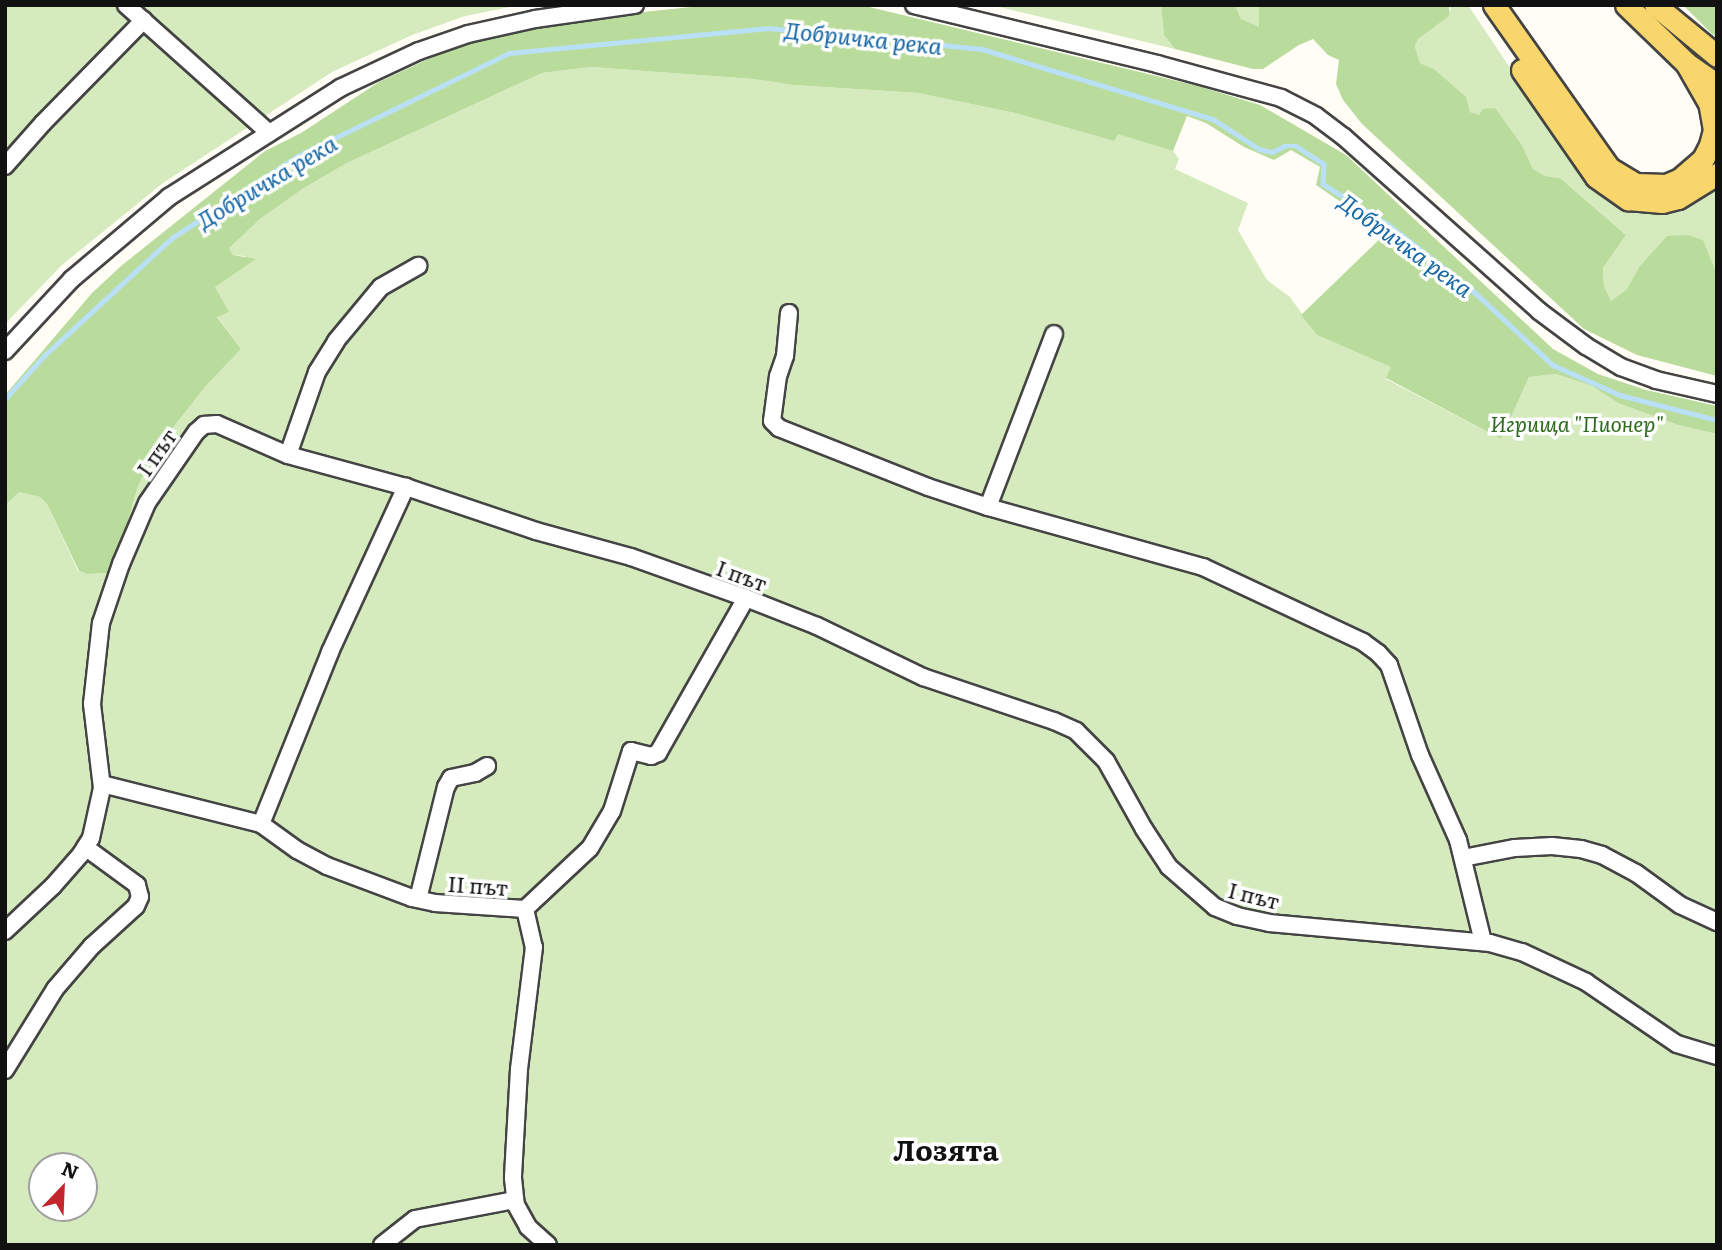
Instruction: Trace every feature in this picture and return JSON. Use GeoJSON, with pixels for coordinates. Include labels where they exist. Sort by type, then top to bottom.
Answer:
{"type":"FeatureCollection","features":[{"type":"Feature","properties":{"kind":"main road"},"geometry":{"type":"LineString","coordinates":[[1477,5],[1596,177],[1609,189],[1628,199],[1662,202],[1678,198],[1717,174]]}},
{"type":"Feature","properties":{"kind":"main road"},"geometry":{"type":"LineString","coordinates":[[1494,5],[1609,168],[1636,184],[1666,185],[1680,179],[1703,159],[1710,145],[1714,130],[1711,110],[1686,63]]}},
{"type":"Feature","properties":{"kind":"main road"},"geometry":{"type":"LineString","coordinates":[[1626,5],[1686,63],[1717,85]]}},
{"type":"Feature","properties":{"kind":"main road"},"geometry":{"type":"LineString","coordinates":[[1655,5],[1717,56]]}},
{"type":"Feature","properties":{"kind":"street"},"geometry":{"type":"LineString","coordinates":[[126,5],[269,133]]}},
{"type":"Feature","properties":{"kind":"street"},"geometry":{"type":"LineString","coordinates":[[5,351],[72,279],[169,197],[340,88],[419,51],[468,34],[535,19],[635,5]]}},
{"type":"Feature","properties":{"kind":"street"},"geometry":{"type":"LineString","coordinates":[[914,5],[1157,64],[1281,98],[1316,116],[1343,137],[1539,311],[1586,346],[1633,371],[1717,394]]}},
{"type":"Feature","properties":{"kind":"street"},"geometry":{"type":"LineString","coordinates":[[5,166],[43,122],[144,20]]}},
{"type":"Feature","properties":{"kind":"street"},"geometry":{"type":"LineString","coordinates":[[288,454],[317,372],[336,341],[381,287],[418,266]]}},
{"type":"Feature","properties":{"kind":"street"},"geometry":{"type":"LineString","coordinates":[[789,313],[785,356],[776,387],[772,421],[775,425],[928,487],[1203,567],[1339,630],[1378,653],[1389,665],[1420,755],[1442,802],[1463,858],[1483,943]]}},
{"type":"Feature","properties":{"kind":"street"},"geometry":{"type":"LineString","coordinates":[[988,506],[1054,334]]}},
{"type":"Feature","properties":{"kind":"street","name":"І път"},"geometry":{"type":"LineString","coordinates":[[5,931],[52,886],[85,847],[97,814],[102,784],[92,704],[95,656],[101,623],[121,564],[147,503],[204,425],[217,424],[288,454],[406,487],[536,531],[631,558],[746,598],[817,626],[923,677],[1054,721],[1076,731],[1106,761],[1169,867],[1215,907],[1237,916],[1269,923],[1483,943],[1522,952],[1586,982],[1677,1044],[1717,1056]]}},
{"type":"Feature","properties":{"kind":"street"},"geometry":{"type":"LineString","coordinates":[[261,824],[330,652],[406,487]]}},
{"type":"Feature","properties":{"kind":"street"},"geometry":{"type":"LineString","coordinates":[[525,909],[590,848],[605,827],[631,751],[651,757],[658,753],[746,598]]}},
{"type":"Feature","properties":{"kind":"street"},"geometry":{"type":"LineString","coordinates":[[418,899],[446,787],[451,778],[475,774],[486,766]]}},
{"type":"Feature","properties":{"kind":"street","name":"ІІ път"},"geometry":{"type":"LineString","coordinates":[[102,784],[261,824],[297,850],[327,866],[418,899],[525,909],[534,947],[519,1069],[513,1178],[515,1200],[528,1227],[548,1245]]}},
{"type":"Feature","properties":{"kind":"street"},"geometry":{"type":"LineString","coordinates":[[1463,858],[1515,848],[1552,846],[1581,849],[1602,855],[1636,873],[1680,905],[1717,922]]}},
{"type":"Feature","properties":{"kind":"street"},"geometry":{"type":"LineString","coordinates":[[5,1070],[55,989],[92,946],[136,906],[140,897],[137,885],[85,847]]}},
{"type":"Feature","properties":{"kind":"street"},"geometry":{"type":"LineString","coordinates":[[382,1245],[415,1219],[515,1200]]}},
{"type":"Feature","properties":{"kind":"green space"},"geometry":{"type":"Polygon","coordinates":[[[5,5],[520,5],[465,16],[412,35],[332,72],[163,183],[62,265],[5,324],[5,5]]]}},
{"type":"Feature","properties":{"kind":"green space"},"geometry":{"type":"Polygon","coordinates":[[[710,5],[861,5],[1198,86],[1260,105],[1346,155],[1553,349],[1598,374],[1646,390],[1717,406],[1717,434],[1678,425],[1618,403],[1592,386],[1556,374],[1529,377],[1501,439],[1386,378],[1391,367],[1317,335],[1301,315],[1386,233],[1316,185],[1320,167],[1291,150],[1274,160],[1244,147],[1206,123],[1187,116],[1173,151],[1118,134],[1114,141],[1015,113],[918,93],[591,67],[542,73],[347,163],[304,188],[260,219],[229,248],[233,255],[256,259],[215,287],[229,312],[217,317],[241,349],[205,387],[153,453],[137,489],[117,562],[109,573],[87,574],[79,571],[47,504],[40,497],[19,492],[5,506],[5,395],[92,293],[121,266],[265,151],[301,133],[379,82],[458,45],[587,18],[710,5]]]}},
{"type":"Feature","properties":{"kind":"green space"},"geometry":{"type":"Polygon","coordinates":[[[991,5],[1161,5],[1164,35],[1175,49],[991,5]]]}},
{"type":"Feature","properties":{"kind":"green space"},"geometry":{"type":"Polygon","coordinates":[[[1161,5],[1235,5],[1241,19],[1259,27],[1259,5],[1449,5],[1449,16],[1418,39],[1415,47],[1420,63],[1434,69],[1466,97],[1470,112],[1479,115],[1483,109],[1495,108],[1522,145],[1533,169],[1545,176],[1560,178],[1626,235],[1603,268],[1604,286],[1611,301],[1627,289],[1640,266],[1667,236],[1688,235],[1703,240],[1717,275],[1717,376],[1637,355],[1584,329],[1362,124],[1343,100],[1336,84],[1339,60],[1328,55],[1313,39],[1263,69],[1253,69],[1175,49],[1164,35],[1161,5]]]}},
{"type":"Feature","properties":{"kind":"green space"},"geometry":{"type":"Polygon","coordinates":[[[1235,5],[1259,5],[1259,28],[1241,19],[1235,5]]]}},
{"type":"Feature","properties":{"kind":"green space"},"geometry":{"type":"Polygon","coordinates":[[[1449,5],[1468,5],[1587,183],[1602,196],[1623,208],[1643,213],[1664,213],[1690,206],[1717,188],[1717,275],[1627,289],[1611,301],[1604,286],[1603,268],[1626,235],[1560,178],[1545,176],[1533,169],[1522,145],[1510,129],[1470,112],[1465,97],[1434,69],[1420,63],[1415,47],[1418,39],[1451,9],[1449,5]]]}},
{"type":"Feature","properties":{"kind":"green space"},"geometry":{"type":"Polygon","coordinates":[[[1683,5],[1717,5],[1717,37],[1712,34],[1683,5]]]}},
{"type":"Feature","properties":{"kind":"green space","name":"Игрища \"Пионер\""},"geometry":{"type":"Polygon","coordinates":[[[591,67],[918,93],[1015,113],[1114,141],[1117,133],[1173,151],[1179,159],[1175,169],[1248,203],[1238,230],[1267,280],[1290,297],[1317,335],[1392,367],[1386,379],[1501,439],[1529,377],[1556,374],[1592,386],[1618,403],[1678,425],[1717,434],[1717,1245],[5,1245],[5,506],[19,492],[40,497],[47,504],[78,571],[87,574],[109,573],[124,540],[137,489],[153,453],[205,387],[241,349],[217,316],[215,287],[245,256],[233,255],[228,248],[260,219],[304,188],[347,163],[542,73],[591,67]]]}},
{"type":"Feature","properties":{"kind":"waterway","name":"Добричка река"},"geometry":{"type":"LineString","coordinates":[[5,399],[44,356],[172,238],[298,156],[509,53],[769,28],[982,49],[1213,119],[1259,149],[1272,152],[1285,146],[1296,146],[1324,164],[1323,184],[1389,225],[1469,287],[1553,365],[1620,395],[1717,420]]}},
{"type":"Feature","properties":{"kind":"district","name":"Лозята"},"geometry":{"type":"Point","coordinates":[946,1149]}}]}
